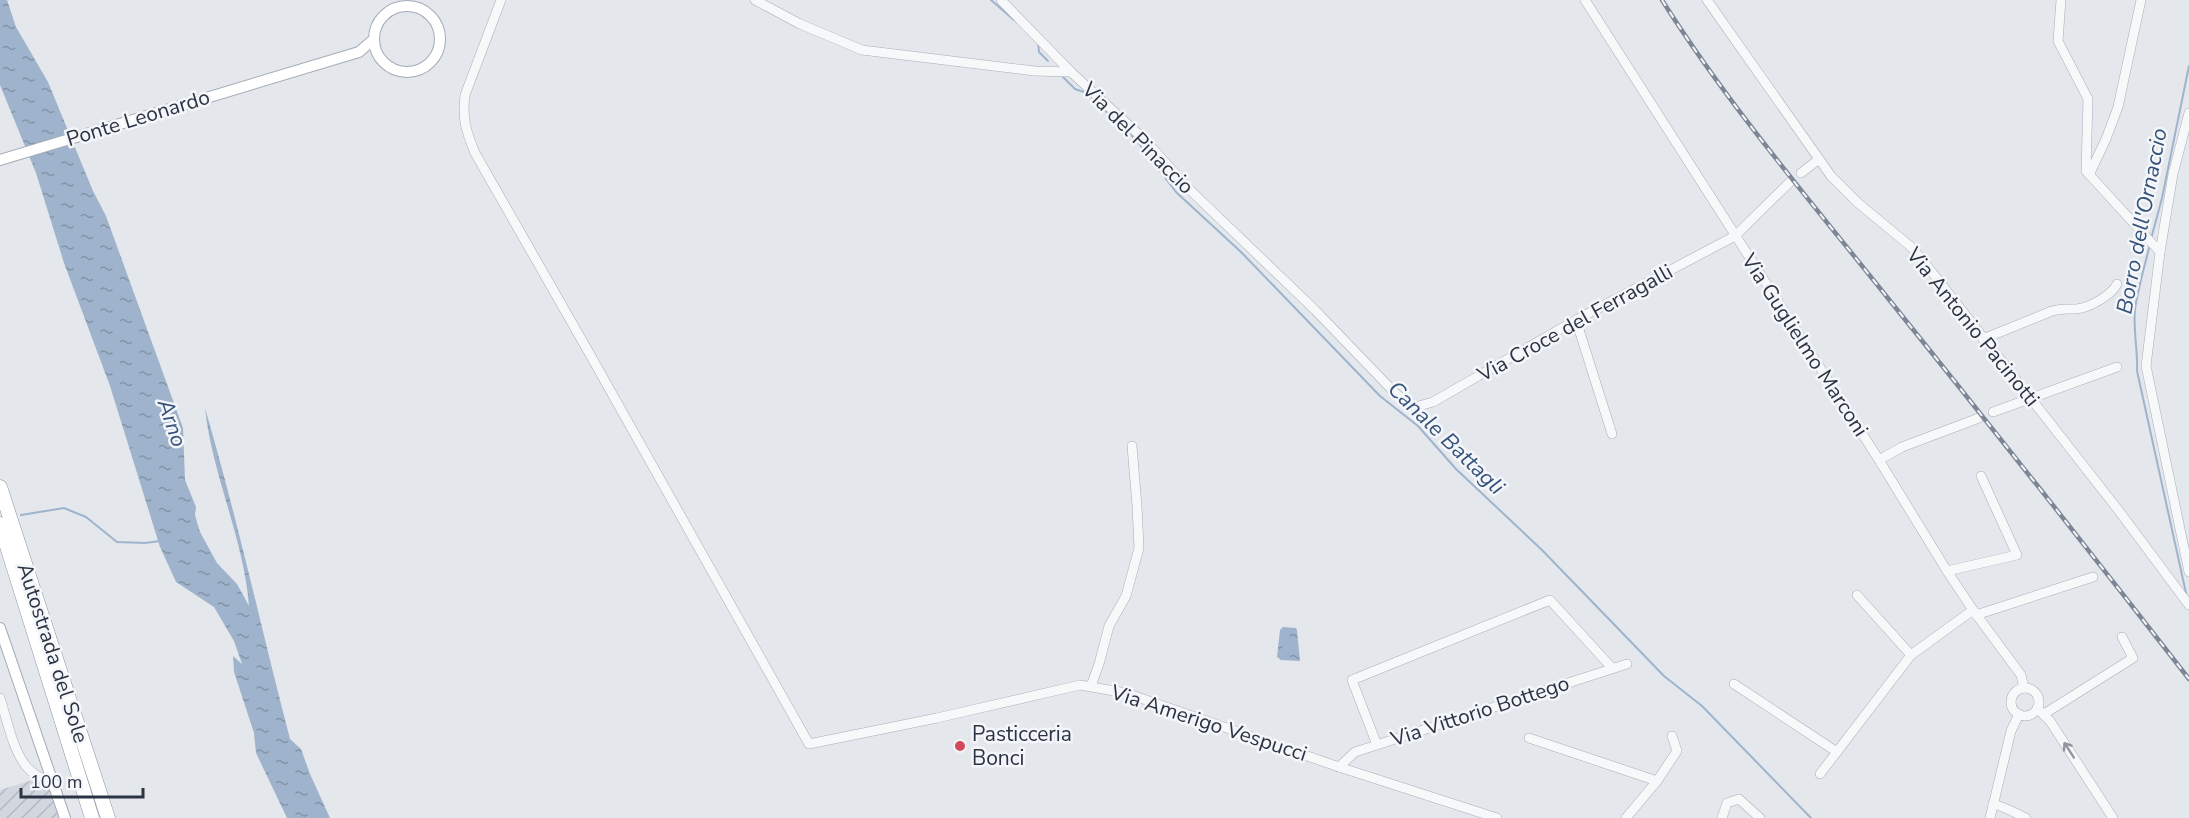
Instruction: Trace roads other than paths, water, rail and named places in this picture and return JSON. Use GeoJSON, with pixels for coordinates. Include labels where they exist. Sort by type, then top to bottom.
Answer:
{"type":"FeatureCollection","features":[{"type":"Feature","properties":{"kind":"highway","name":"Autostrada del Sole"},"geometry":{"type":"LineString","coordinates":[[0,487],[108,818]]}},
{"type":"Feature","properties":{"kind":"highway","name":"Autostrada del Sole"},"geometry":{"type":"LineString","coordinates":[[0,524],[92,818]]}},
{"type":"Feature","properties":{"kind":"main road"},"geometry":{"type":"LineString","coordinates":[[407,3],[429,14],[440,33],[440,45],[436,56],[419,70],[408,72],[397,71],[387,66],[379,57],[373,40],[374,30],[385,13],[394,4],[407,3]]}},
{"type":"Feature","properties":{"kind":"main road"},"geometry":{"type":"LineString","coordinates":[[358,52],[373,40]]}},
{"type":"Feature","properties":{"kind":"main road"},"geometry":{"type":"LineString","coordinates":[[358,52],[379,57]]}},
{"type":"Feature","properties":{"kind":"main road","name":"Ponte Leonardo"},"geometry":{"type":"LineString","coordinates":[[0,160],[358,52]]}},
{"type":"Feature","properties":{"kind":"main road"},"geometry":{"type":"LineString","coordinates":[[0,628],[65,818]]}},
{"type":"Feature","properties":{"kind":"street","name":"Via Amerigo Vespucci"},"geometry":{"type":"LineString","coordinates":[[501,0],[465,95],[463,111],[465,130],[475,153],[809,744],[937,718],[1080,685],[1091,686],[1126,693],[1339,767],[1497,818]]}},
{"type":"Feature","properties":{"kind":"street","name":"Via del Pinaccio"},"geometry":{"type":"LineString","coordinates":[[755,0],[800,24],[862,50],[1035,71],[1071,72],[1146,141],[1189,189],[1314,310],[1396,394],[1415,407]]}},
{"type":"Feature","properties":{"kind":"street"},"geometry":{"type":"LineString","coordinates":[[1001,0],[1071,72]]}},
{"type":"Feature","properties":{"kind":"street","name":"Via Guglielmo Marconi"},"geometry":{"type":"LineString","coordinates":[[1585,0],[1879,460],[1947,572],[2021,675],[2024,688]]}},
{"type":"Feature","properties":{"kind":"street","name":"Via Antonio Pacinotti"},"geometry":{"type":"LineString","coordinates":[[1707,0],[1831,176],[1858,203],[1910,246],[1924,262],[2119,511],[2189,605]]}},
{"type":"Feature","properties":{"kind":"street"},"geometry":{"type":"LineString","coordinates":[[2061,0],[2058,41],[2088,99],[2086,171],[2157,249]]}},
{"type":"Feature","properties":{"kind":"street"},"geometry":{"type":"LineString","coordinates":[[2089,175],[2118,107],[2141,0]]}},
{"type":"Feature","properties":{"kind":"street"},"geometry":{"type":"LineString","coordinates":[[2189,113],[2157,249],[2146,366],[2189,572]]}},
{"type":"Feature","properties":{"kind":"street"},"geometry":{"type":"LineString","coordinates":[[1801,173],[1819,159]]}},
{"type":"Feature","properties":{"kind":"street","name":"Via Croce del Ferragalli"},"geometry":{"type":"LineString","coordinates":[[1415,407],[1433,402],[1576,321],[1735,236],[1790,182]]}},
{"type":"Feature","properties":{"kind":"street"},"geometry":{"type":"LineString","coordinates":[[1983,339],[2052,311],[2064,308],[2083,308],[2114,291],[2117,284]]}},
{"type":"Feature","properties":{"kind":"street"},"geometry":{"type":"LineString","coordinates":[[1576,321],[1612,434]]}},
{"type":"Feature","properties":{"kind":"street"},"geometry":{"type":"LineString","coordinates":[[1993,412],[2117,367]]}},
{"type":"Feature","properties":{"kind":"street"},"geometry":{"type":"LineString","coordinates":[[1879,460],[1902,447],[1979,418]]}},
{"type":"Feature","properties":{"kind":"street"},"geometry":{"type":"LineString","coordinates":[[1091,686],[1100,664],[1110,626],[1126,596],[1138,548],[1132,446]]}},
{"type":"Feature","properties":{"kind":"street"},"geometry":{"type":"LineString","coordinates":[[1947,572],[2017,555],[1981,476]]}},
{"type":"Feature","properties":{"kind":"street"},"geometry":{"type":"LineString","coordinates":[[1820,774],[1911,656],[1974,612],[2093,577]]}},
{"type":"Feature","properties":{"kind":"street"},"geometry":{"type":"LineString","coordinates":[[1857,595],[1911,656]]}},
{"type":"Feature","properties":{"kind":"street"},"geometry":{"type":"LineString","coordinates":[[1377,745],[1352,680],[1550,600],[1612,668]]}},
{"type":"Feature","properties":{"kind":"street"},"geometry":{"type":"LineString","coordinates":[[2113,818],[2050,721],[2040,711],[2036,695],[2024,688],[2012,697],[2012,705],[2019,714],[2029,715],[2040,711],[2133,658],[2122,637]]}},
{"type":"Feature","properties":{"kind":"street","name":"Via Vittorio Bottego"},"geometry":{"type":"LineString","coordinates":[[1339,767],[1355,752],[1627,664]]}},
{"type":"Feature","properties":{"kind":"street"},"geometry":{"type":"LineString","coordinates":[[1734,684],[1837,752]]}},
{"type":"Feature","properties":{"kind":"street"},"geometry":{"type":"LineString","coordinates":[[0,698],[17,748],[26,766],[37,776],[54,785]]}},
{"type":"Feature","properties":{"kind":"street"},"geometry":{"type":"LineString","coordinates":[[1992,811],[2011,731],[2019,714]]}},
{"type":"Feature","properties":{"kind":"street"},"geometry":{"type":"LineString","coordinates":[[1626,818],[1657,781],[1677,751],[1672,736]]}},
{"type":"Feature","properties":{"kind":"street"},"geometry":{"type":"LineString","coordinates":[[1528,738],[1657,781]]}},
{"type":"Feature","properties":{"kind":"street"},"geometry":{"type":"LineString","coordinates":[[1722,818],[1727,803],[1739,799],[1760,818]]}},
{"type":"Feature","properties":{"kind":"street"},"geometry":{"type":"LineString","coordinates":[[1992,811],[2005,807],[2013,814],[2026,818]]}},
{"type":"Feature","properties":{"kind":"water","name":"Arno"},"geometry":{"type":"Polygon","coordinates":[[[0,0],[7,0],[16,27],[48,82],[93,191],[106,216],[183,428],[185,480],[196,507],[195,515],[200,532],[217,563],[237,584],[249,606],[241,556],[214,458],[205,408],[290,739],[301,749],[330,818],[287,818],[256,753],[254,733],[234,672],[233,656],[242,664],[234,641],[214,607],[176,582],[160,547],[110,386],[64,263],[36,173],[0,85],[0,0]]]}},
{"type":"Feature","properties":{"kind":"water"},"geometry":{"type":"Polygon","coordinates":[[[1283,627],[1297,630],[1300,661],[1281,660],[1277,657],[1280,630],[1283,627]]]}},
{"type":"Feature","properties":{"kind":"waterway","name":"Canale Battagli"},"geometry":{"type":"LineString","coordinates":[[991,0],[1014,20]]}},
{"type":"Feature","properties":{"kind":"waterway","name":"Canale Battagli"},"geometry":{"type":"LineString","coordinates":[[1038,42],[1039,52],[1048,61]]}},
{"type":"Feature","properties":{"kind":"waterway","name":"Borro dell'Ornaccio"},"geometry":{"type":"LineString","coordinates":[[2151,239],[2162,198],[2189,66]]}},
{"type":"Feature","properties":{"kind":"waterway","name":"Canale Battagli"},"geometry":{"type":"LineString","coordinates":[[1063,77],[1075,89],[1087,93],[1137,141],[1176,192],[1241,252],[1380,396],[1418,426],[1456,469],[1542,550],[1664,676],[1702,706],[1811,818]]}},
{"type":"Feature","properties":{"kind":"waterway","name":"Borro dell'Ornaccio"},"geometry":{"type":"LineString","coordinates":[[2150,244],[2135,309],[2137,371],[2186,593]]}},
{"type":"Feature","properties":{"kind":"waterway"},"geometry":{"type":"LineString","coordinates":[[21,515],[64,508],[86,517],[117,542],[160,541]]}},
{"type":"Feature","properties":{"kind":"railway"},"geometry":{"type":"LineString","coordinates":[[1662,0],[1713,76],[1768,149],[2189,679]]}},
{"type":"Feature","properties":{"kind":"place","name":"Pasticceria Bonci"},"geometry":{"type":"Point","coordinates":[960,746]}}]}
